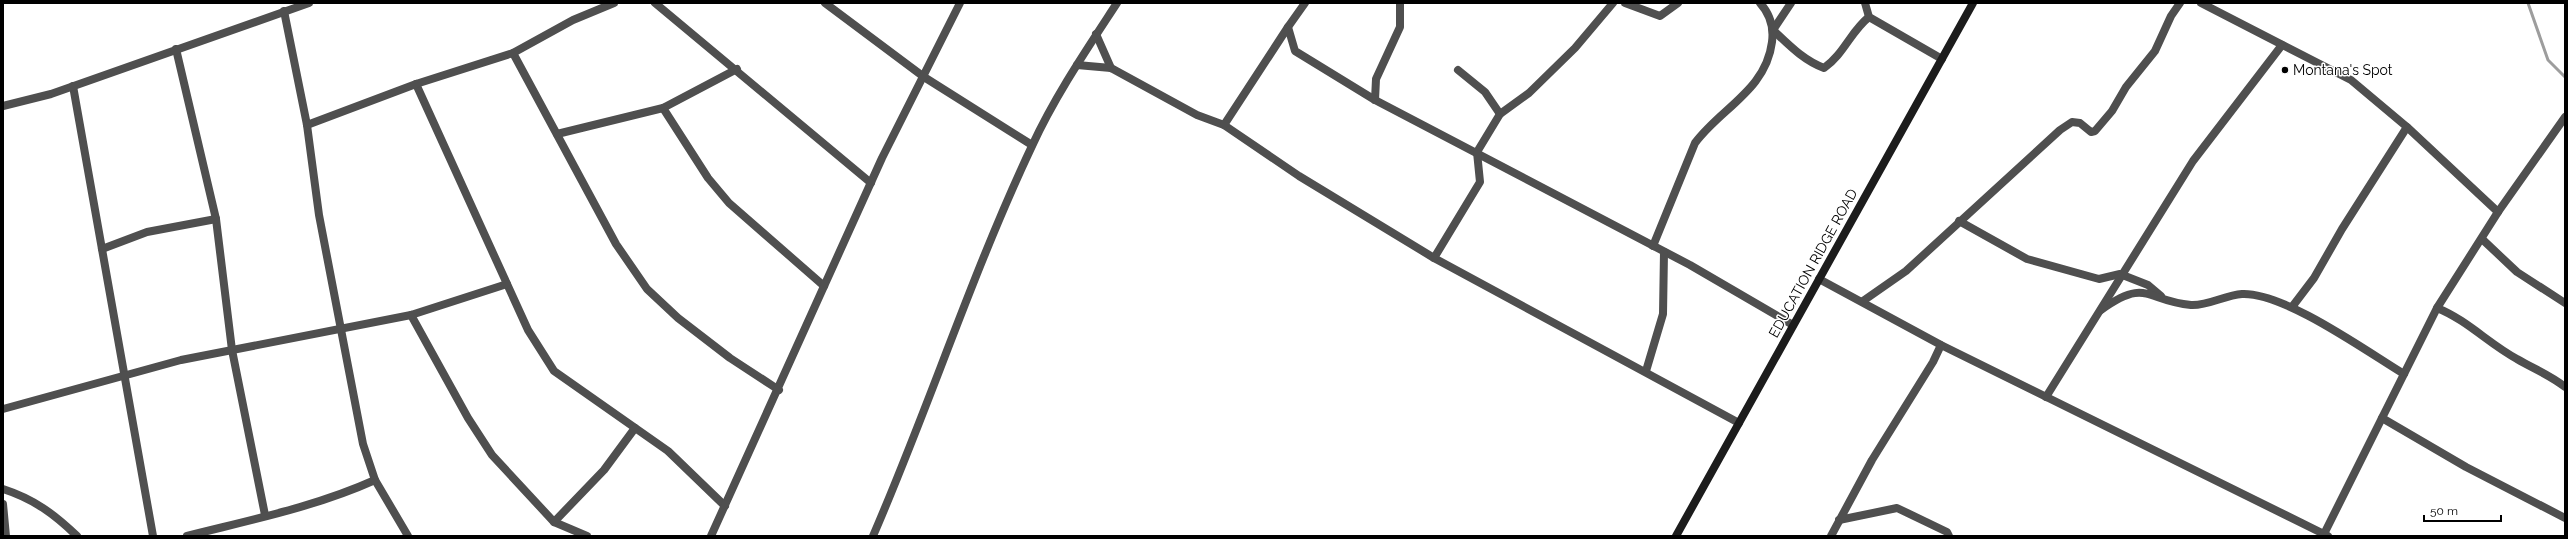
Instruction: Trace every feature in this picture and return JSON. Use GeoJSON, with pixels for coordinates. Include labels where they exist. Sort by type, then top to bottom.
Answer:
{"type":"FeatureCollection","features":[{"type":"Feature","properties":{"kind":"main road","name":"EDUCATION RIDGE ROAD"},"geometry":{"type":"LineString","coordinates":[[1676,536],[1973,3]]}},
{"type":"Feature","properties":{"kind":"street"},"geometry":{"type":"LineString","coordinates":[[3,106],[73,86],[309,3]]}},
{"type":"Feature","properties":{"kind":"street"},"geometry":{"type":"LineString","coordinates":[[307,125],[416,84],[513,54],[573,20],[614,3]]}},
{"type":"Feature","properties":{"kind":"street"},"geometry":{"type":"LineString","coordinates":[[655,3],[737,69],[871,183]]}},
{"type":"Feature","properties":{"kind":"street"},"geometry":{"type":"LineString","coordinates":[[825,3],[924,77],[1032,145]]}},
{"type":"Feature","properties":{"kind":"street"},"geometry":{"type":"LineString","coordinates":[[711,536],[871,183],[960,3]]}},
{"type":"Feature","properties":{"kind":"street"},"geometry":{"type":"LineString","coordinates":[[873,536],[968,292],[1032,145],[1077,65],[1117,3]]}},
{"type":"Feature","properties":{"kind":"street"},"geometry":{"type":"LineString","coordinates":[[1224,125],[1305,3]]}},
{"type":"Feature","properties":{"kind":"street"},"geometry":{"type":"LineString","coordinates":[[1376,100],[1376,79],[1400,27],[1400,3]]}},
{"type":"Feature","properties":{"kind":"street"},"geometry":{"type":"LineString","coordinates":[[1434,258],[1480,182],[1477,152],[1500,114],[1529,93],[1575,48],[1613,3]]}},
{"type":"Feature","properties":{"kind":"street"},"geometry":{"type":"LineString","coordinates":[[1625,3],[1660,16],[1678,3]]}},
{"type":"Feature","properties":{"kind":"street"},"geometry":{"type":"LineString","coordinates":[[1653,246],[1695,143],[1702,134],[1738,103],[1760,78],[1770,52],[1773,30],[1767,10],[1760,3]]}},
{"type":"Feature","properties":{"kind":"street"},"geometry":{"type":"LineString","coordinates":[[1773,30],[1791,3]]}},
{"type":"Feature","properties":{"kind":"street"},"geometry":{"type":"LineString","coordinates":[[1866,3],[1869,17],[1942,59]]}},
{"type":"Feature","properties":{"kind":"street"},"geometry":{"type":"LineString","coordinates":[[1863,301],[1906,271],[1958,221],[2024,164],[2060,130],[2072,122],[2080,123],[2090,132],[2099,127],[2155,51],[2171,16],[2180,3]]}},
{"type":"Feature","properties":{"kind":"street"},"geometry":{"type":"LineString","coordinates":[[2201,3],[2351,80],[2407,127],[2498,212]]}},
{"type":"Feature","properties":{"kind":"street"},"geometry":{"type":"LineString","coordinates":[[284,11],[307,125],[318,215],[363,444],[374,480],[408,536]]}},
{"type":"Feature","properties":{"kind":"street"},"geometry":{"type":"LineString","coordinates":[[1773,30],[1799,54],[1812,63],[1824,68],[1835,60],[1858,26],[1869,17]]}},
{"type":"Feature","properties":{"kind":"street"},"geometry":{"type":"LineString","coordinates":[[1288,27],[1294,51],[1376,100],[1653,246],[1793,325]]}},
{"type":"Feature","properties":{"kind":"street"},"geometry":{"type":"LineString","coordinates":[[1096,34],[1111,68]]}},
{"type":"Feature","properties":{"kind":"street"},"geometry":{"type":"LineString","coordinates":[[2046,397],[2120,274],[2193,161],[2282,45]]}},
{"type":"Feature","properties":{"kind":"street"},"geometry":{"type":"LineString","coordinates":[[176,49],[216,219],[232,350],[265,516]]}},
{"type":"Feature","properties":{"kind":"street"},"geometry":{"type":"LineString","coordinates":[[513,54],[616,244],[647,289],[678,318],[730,358],[778,390]]}},
{"type":"Feature","properties":{"kind":"street"},"geometry":{"type":"LineString","coordinates":[[1077,65],[1111,68],[1197,115],[1224,125],[1299,176],[1434,258],[1616,357],[1646,371],[1739,423]]}},
{"type":"Feature","properties":{"kind":"street"},"geometry":{"type":"LineString","coordinates":[[557,134],[663,108],[737,69]]}},
{"type":"Feature","properties":{"kind":"street"},"geometry":{"type":"LineString","coordinates":[[1458,70],[1485,92],[1500,114]]}},
{"type":"Feature","properties":{"kind":"street"},"geometry":{"type":"LineString","coordinates":[[416,84],[528,330],[554,371],[668,451],[724,506]]}},
{"type":"Feature","properties":{"kind":"street"},"geometry":{"type":"LineString","coordinates":[[73,86],[153,536]]}},
{"type":"Feature","properties":{"kind":"street"},"geometry":{"type":"LineString","coordinates":[[663,108],[708,178],[729,203],[824,286]]}},
{"type":"Feature","properties":{"kind":"street"},"geometry":{"type":"LineString","coordinates":[[1819,279],[1863,301],[1941,345],[2326,535],[2437,308],[2498,212],[2564,121]]}},
{"type":"Feature","properties":{"kind":"street"},"geometry":{"type":"LineString","coordinates":[[2292,307],[2314,278],[2342,229],[2407,127]]}},
{"type":"Feature","properties":{"kind":"street"},"geometry":{"type":"LineString","coordinates":[[102,249],[148,232],[216,219]]}},
{"type":"Feature","properties":{"kind":"street"},"geometry":{"type":"LineString","coordinates":[[1958,221],[2027,259],[2099,279],[2120,274],[2148,286],[2162,297]]}},
{"type":"Feature","properties":{"kind":"street"},"geometry":{"type":"LineString","coordinates":[[2482,239],[2517,272],[2565,304]]}},
{"type":"Feature","properties":{"kind":"street"},"geometry":{"type":"LineString","coordinates":[[1646,371],[1663,314],[1664,252]]}},
{"type":"Feature","properties":{"kind":"street"},"geometry":{"type":"LineString","coordinates":[[3,409],[124,375],[232,350],[341,327],[411,315],[507,284]]}},
{"type":"Feature","properties":{"kind":"street"},"geometry":{"type":"LineString","coordinates":[[2098,312],[2128,293],[2149,293],[2182,304],[2195,305],[2242,294],[2258,296],[2292,307],[2404,374]]}},
{"type":"Feature","properties":{"kind":"street"},"geometry":{"type":"LineString","coordinates":[[2437,308],[2455,315],[2517,359],[2548,374],[2565,387]]}},
{"type":"Feature","properties":{"kind":"street"},"geometry":{"type":"LineString","coordinates":[[411,315],[468,418],[492,455],[554,522],[587,536]]}},
{"type":"Feature","properties":{"kind":"street"},"geometry":{"type":"LineString","coordinates":[[1831,536],[1872,460],[1933,362],[1941,345]]}},
{"type":"Feature","properties":{"kind":"street"},"geometry":{"type":"LineString","coordinates":[[2382,418],[2466,467],[2565,518]]}},
{"type":"Feature","properties":{"kind":"street"},"geometry":{"type":"LineString","coordinates":[[554,522],[604,470],[635,428]]}},
{"type":"Feature","properties":{"kind":"street"},"geometry":{"type":"LineString","coordinates":[[187,536],[346,493],[374,480]]}},
{"type":"Feature","properties":{"kind":"street"},"geometry":{"type":"LineString","coordinates":[[3,489],[26,496],[52,513],[77,536]]}},
{"type":"Feature","properties":{"kind":"street"},"geometry":{"type":"LineString","coordinates":[[3,504],[6,536]]}},
{"type":"Feature","properties":{"kind":"street"},"geometry":{"type":"LineString","coordinates":[[1839,520],[1897,508],[1947,532],[1950,536]]}},
{"type":"Feature","properties":{"kind":"waterway"},"geometry":{"type":"LineString","coordinates":[[2528,3],[2548,60],[2565,77]]}},
{"type":"Feature","properties":{"kind":"place","name":"Montana's Spot"},"geometry":{"type":"Point","coordinates":[2285,70]}}]}
